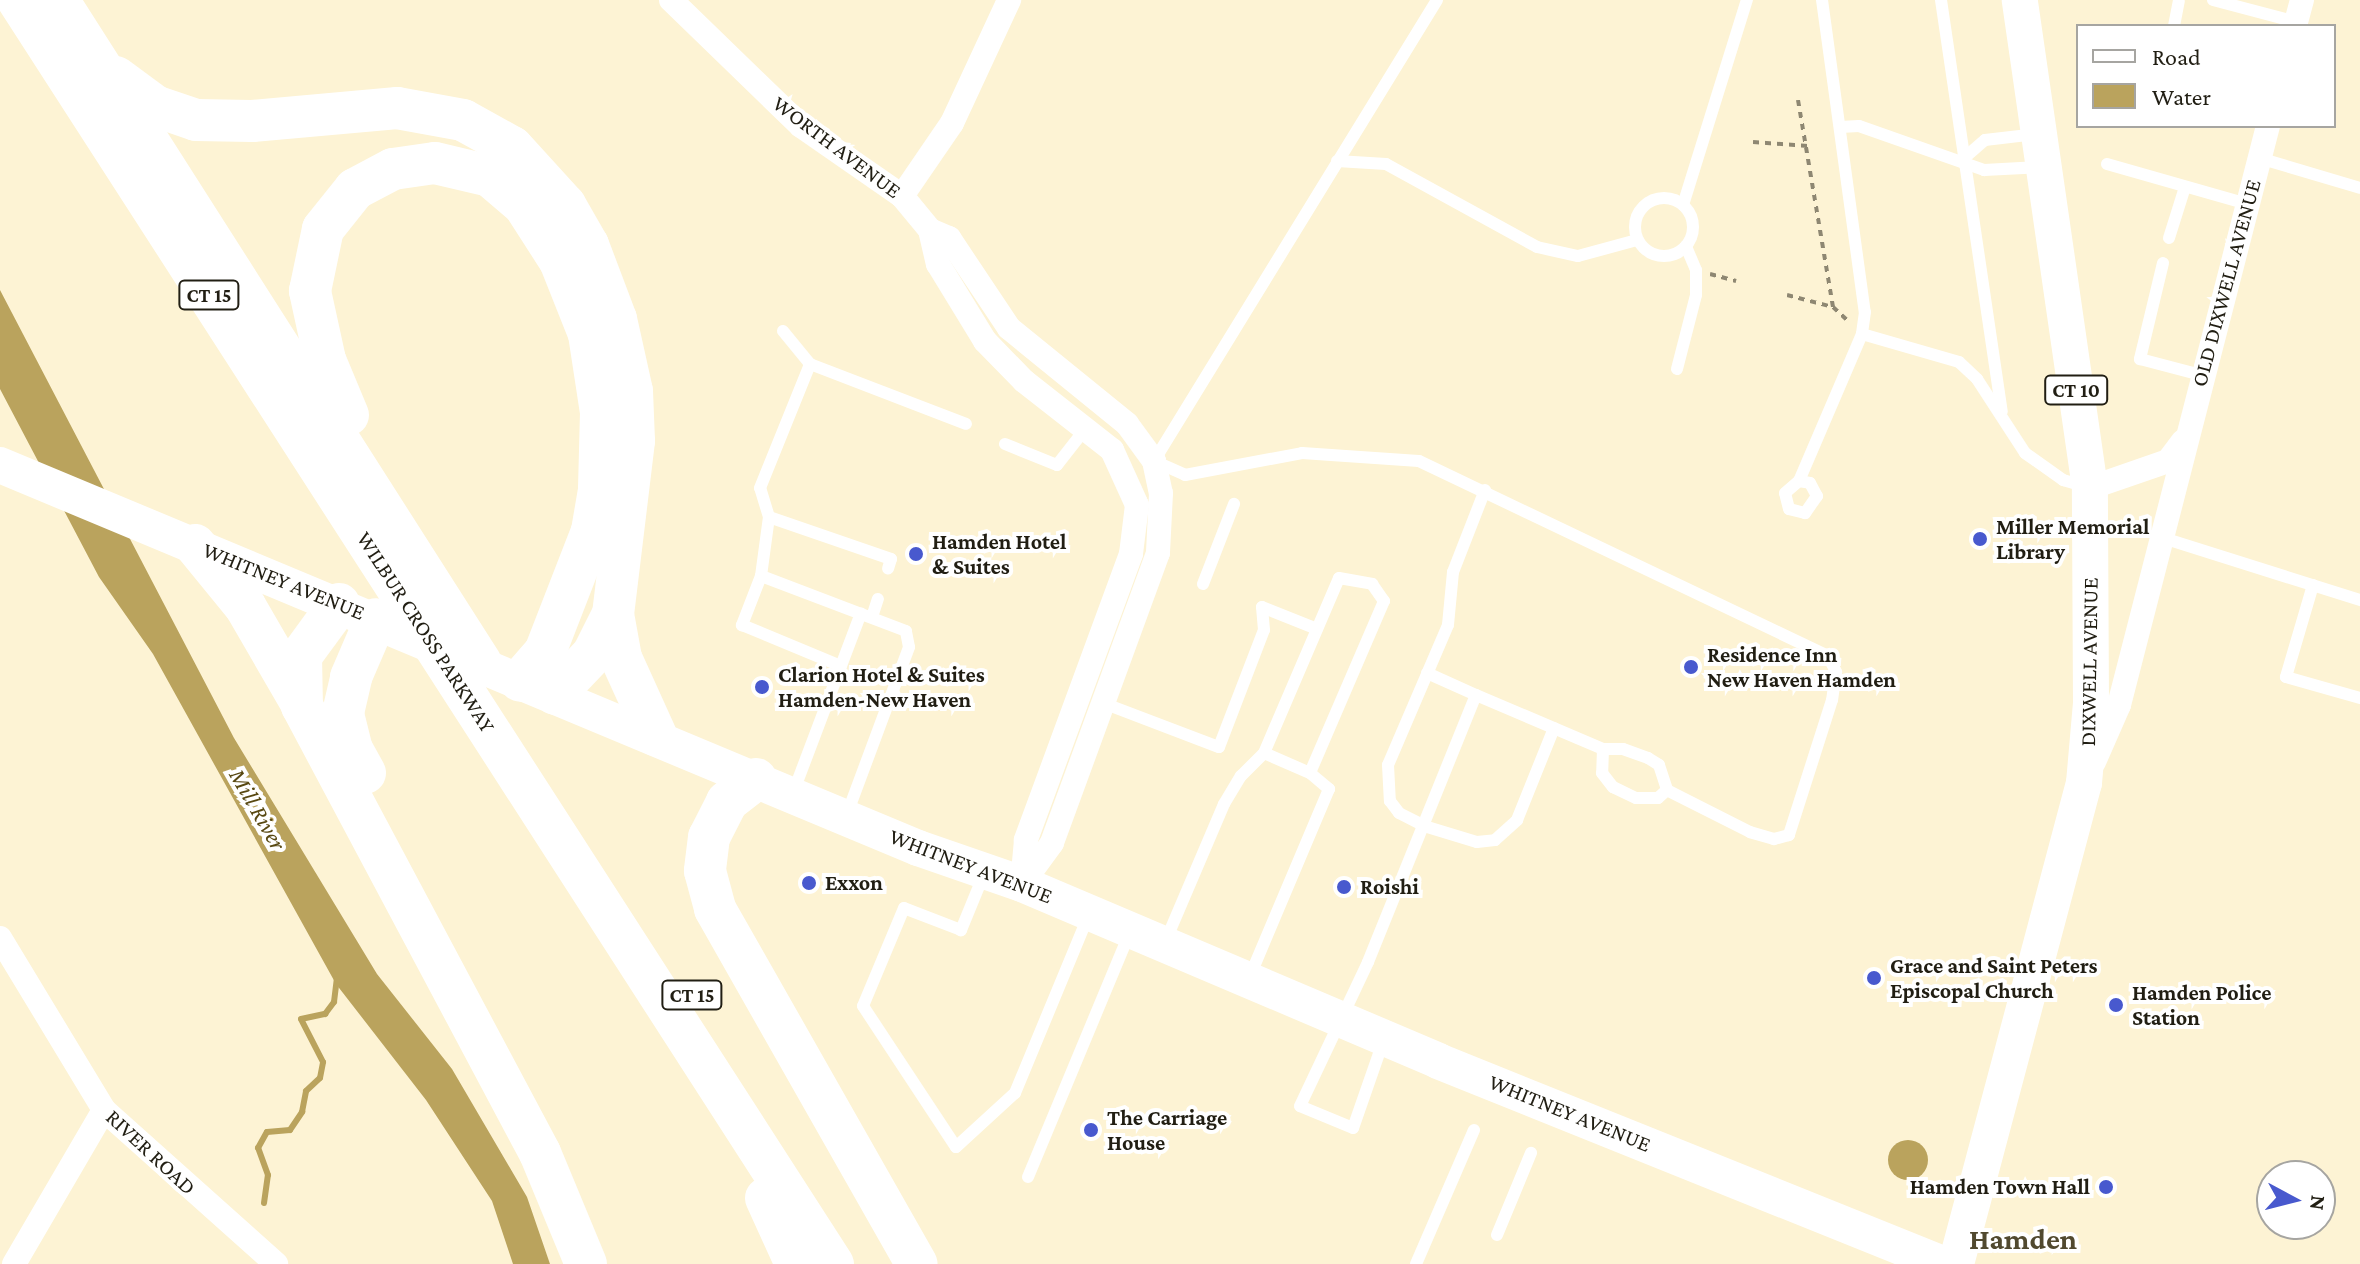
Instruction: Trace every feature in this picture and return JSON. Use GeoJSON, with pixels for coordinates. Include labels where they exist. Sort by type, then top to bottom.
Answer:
{"type":"FeatureCollection","features":[{"type":"Feature","properties":{"kind":"highway","name":"WILBUR CROSS PARKWAY"},"geometry":{"type":"LineString","coordinates":[[18,0],[387,602],[478,710],[833,1264]]}},
{"type":"Feature","properties":{"kind":"highway","name":"WILBUR CROSS PARKWAY"},"geometry":{"type":"LineString","coordinates":[[58,0],[369,485],[387,602],[520,725],[864,1264]]}},
{"type":"Feature","properties":{"kind":"highway"},"geometry":{"type":"LineString","coordinates":[[99,64],[155,106],[196,120],[252,121],[397,108],[443,114],[485,131],[540,172],[588,245],[627,362],[633,455],[613,614],[621,658],[656,735]]}},
{"type":"Feature","properties":{"kind":"highway"},"geometry":{"type":"LineString","coordinates":[[369,485],[318,335],[310,291],[315,249],[344,200],[372,178],[416,164],[473,169],[507,188],[541,227],[576,298],[599,385],[602,450],[592,531],[561,618],[545,652],[538,687]]}},
{"type":"Feature","properties":{"kind":"highway"},"geometry":{"type":"LineString","coordinates":[[195,545],[266,637],[540,1153],[586,1264]]}},
{"type":"Feature","properties":{"kind":"highway"},"geometry":{"type":"LineString","coordinates":[[302,706],[301,656],[387,602]]}},
{"type":"Feature","properties":{"kind":"highway"},"geometry":{"type":"LineString","coordinates":[[387,602],[346,695],[343,713],[352,750],[557,1135],[610,1264]]}},
{"type":"Feature","properties":{"kind":"highway"},"geometry":{"type":"LineString","coordinates":[[538,687],[593,654],[613,614]]}},
{"type":"Feature","properties":{"kind":"highway"},"geometry":{"type":"LineString","coordinates":[[774,786],[727,802],[709,837],[705,871],[715,909],[917,1264]]}},
{"type":"Feature","properties":{"kind":"highway"},"geometry":{"type":"LineString","coordinates":[[720,1087],[734,1136],[796,1264]]}},
{"type":"Feature","properties":{"kind":"main road","name":"DIXWELL AVENUE"},"geometry":{"type":"LineString","coordinates":[[1956,1264],[2084,783],[2091,703],[2090,488],[2020,0]]}},
{"type":"Feature","properties":{"kind":"main road","name":"WHITNEY AVENUE"},"geometry":{"type":"LineString","coordinates":[[0,465],[195,545],[387,602],[538,687],[846,817],[1022,884],[1943,1264]]}},
{"type":"Feature","properties":{"kind":"street","name":"WORTH AVENUE"},"geometry":{"type":"LineString","coordinates":[[671,0],[801,126],[902,196],[930,230],[938,264],[985,341],[1024,381],[1112,450],[1127,476],[1137,527],[1022,853],[1022,884]]}},
{"type":"Feature","properties":{"kind":"street"},"geometry":{"type":"LineString","coordinates":[[902,196],[952,123],[1009,0]]}},
{"type":"Feature","properties":{"kind":"street","name":"OLD DIXWELL AVENUE"},"geometry":{"type":"LineString","coordinates":[[2084,783],[2119,705],[2184,439],[2267,128]]}},
{"type":"Feature","properties":{"kind":"street","name":"WORTH AVENUE"},"geometry":{"type":"LineString","coordinates":[[930,230],[949,238],[964,255],[1009,328],[1127,424],[1154,461],[1162,533],[1148,581],[1052,843],[1022,884]]}},
{"type":"Feature","properties":{"kind":"street"},"geometry":{"type":"LineString","coordinates":[[2090,488],[2168,461],[2184,439]]}},
{"type":"Feature","properties":{"kind":"street"},"geometry":{"type":"LineString","coordinates":[[1127,476],[1154,461]]}},
{"type":"Feature","properties":{"kind":"street"},"geometry":{"type":"LineString","coordinates":[[1124,571],[1148,581]]}},
{"type":"Feature","properties":{"kind":"street"},"geometry":{"type":"LineString","coordinates":[[1055,760],[1079,769]]}},
{"type":"Feature","properties":{"kind":"street","name":"RIVER ROAD"},"geometry":{"type":"LineString","coordinates":[[0,938],[104,1110],[276,1264]]}},
{"type":"Feature","properties":{"kind":"street"},"geometry":{"type":"LineString","coordinates":[[14,1264],[104,1110]]}},
{"type":"Feature","properties":{"kind":"lane"},"geometry":{"type":"LineString","coordinates":[[1427,673],[1603,749],[1623,749],[1648,758],[1659,765],[1667,790],[1750,832],[1774,839],[1789,835],[1832,700],[1836,672],[1828,656],[1419,461],[1374,455],[1272,456],[1185,475],[1154,461],[1437,0]]}},
{"type":"Feature","properties":{"kind":"lane"},"geometry":{"type":"LineString","coordinates":[[1683,205],[1740,38],[1747,0]]}},
{"type":"Feature","properties":{"kind":"lane"},"geometry":{"type":"LineString","coordinates":[[1799,481],[1862,334],[1865,312],[1822,0]]}},
{"type":"Feature","properties":{"kind":"lane"},"geometry":{"type":"LineString","coordinates":[[1941,0],[2003,420]]}},
{"type":"Feature","properties":{"kind":"lane"},"geometry":{"type":"LineString","coordinates":[[2174,24],[2178,0]]}},
{"type":"Feature","properties":{"kind":"lane"},"geometry":{"type":"LineString","coordinates":[[2213,0],[2298,16]]}},
{"type":"Feature","properties":{"kind":"lane"},"geometry":{"type":"LineString","coordinates":[[1840,127],[1859,126],[1963,159],[1984,170],[2042,150]]}},
{"type":"Feature","properties":{"kind":"lane"},"geometry":{"type":"LineString","coordinates":[[1963,159],[1985,140],[2042,150]]}},
{"type":"Feature","properties":{"kind":"lane"},"geometry":{"type":"LineString","coordinates":[[2259,158],[2360,188]]}},
{"type":"Feature","properties":{"kind":"lane"},"geometry":{"type":"LineString","coordinates":[[1337,161],[1386,164],[1537,247],[1578,256],[1637,240]]}},
{"type":"Feature","properties":{"kind":"lane"},"geometry":{"type":"LineString","coordinates":[[2107,164],[2247,204]]}},
{"type":"Feature","properties":{"kind":"lane"},"geometry":{"type":"LineString","coordinates":[[2169,238],[2185,187]]}},
{"type":"Feature","properties":{"kind":"lane"},"geometry":{"type":"LineString","coordinates":[[1677,369],[1696,295],[1696,270],[1686,246],[1693,225],[1683,205],[1666,198],[1648,203],[1636,217],[1637,240],[1647,252],[1661,257],[1686,246]]}},
{"type":"Feature","properties":{"kind":"lane"},"geometry":{"type":"LineString","coordinates":[[2163,263],[2140,359],[2201,375]]}},
{"type":"Feature","properties":{"kind":"lane"},"geometry":{"type":"LineString","coordinates":[[783,331],[810,364],[966,424]]}},
{"type":"Feature","properties":{"kind":"lane"},"geometry":{"type":"LineString","coordinates":[[1862,334],[1959,362],[1977,379],[2025,453],[2063,480],[2090,488]]}},
{"type":"Feature","properties":{"kind":"lane"},"geometry":{"type":"LineString","coordinates":[[810,364],[760,488],[769,517],[761,576],[742,625],[841,666]]}},
{"type":"Feature","properties":{"kind":"lane"},"geometry":{"type":"LineString","coordinates":[[1005,444],[1057,465],[1086,428]]}},
{"type":"Feature","properties":{"kind":"lane"},"geometry":{"type":"LineString","coordinates":[[1485,490],[1466,530],[1453,572],[1448,625],[1385,782],[1399,813],[1424,826],[1477,842],[1509,832],[1554,728]]}},
{"type":"Feature","properties":{"kind":"lane"},"geometry":{"type":"LineString","coordinates":[[1203,584],[1234,504]]}},
{"type":"Feature","properties":{"kind":"lane"},"geometry":{"type":"LineString","coordinates":[[769,517],[891,559],[888,569]]}},
{"type":"Feature","properties":{"kind":"lane"},"geometry":{"type":"LineString","coordinates":[[2160,537],[2360,600]]}},
{"type":"Feature","properties":{"kind":"lane"},"geometry":{"type":"LineString","coordinates":[[761,576],[906,631],[909,647],[846,817]]}},
{"type":"Feature","properties":{"kind":"lane"},"geometry":{"type":"LineString","coordinates":[[1165,943],[1224,804],[1241,776],[1264,753],[1339,578],[1356,577],[1381,591],[1384,601],[1310,773]]}},
{"type":"Feature","properties":{"kind":"lane"},"geometry":{"type":"LineString","coordinates":[[2313,585],[2286,677],[2360,698]]}},
{"type":"Feature","properties":{"kind":"lane"},"geometry":{"type":"LineString","coordinates":[[774,786],[866,615],[878,599]]}},
{"type":"Feature","properties":{"kind":"lane"},"geometry":{"type":"LineString","coordinates":[[1103,703],[1219,747],[1264,630],[1262,607],[1317,629]]}},
{"type":"Feature","properties":{"kind":"lane"},"geometry":{"type":"LineString","coordinates":[[1385,1036],[1353,1128],[1300,1106],[1338,1016],[1354,993],[1476,695]]}},
{"type":"Feature","properties":{"kind":"lane"},"geometry":{"type":"LineString","coordinates":[[1603,749],[1602,773],[1613,787],[1636,798],[1658,798],[1667,790]]}},
{"type":"Feature","properties":{"kind":"lane"},"geometry":{"type":"LineString","coordinates":[[1249,978],[1329,789],[1310,773],[1264,753]]}},
{"type":"Feature","properties":{"kind":"lane"},"geometry":{"type":"LineString","coordinates":[[984,871],[961,930],[904,908],[863,1006],[956,1147],[1015,1093],[1089,912]]}},
{"type":"Feature","properties":{"kind":"lane"},"geometry":{"type":"LineString","coordinates":[[1028,1177],[1131,929]]}},
{"type":"Feature","properties":{"kind":"lane"},"geometry":{"type":"LineString","coordinates":[[1416,1264],[1474,1130]]}},
{"type":"Feature","properties":{"kind":"lane"},"geometry":{"type":"LineString","coordinates":[[1497,1235],[1531,1153]]}},
{"type":"Feature","properties":{"kind":"path"},"geometry":{"type":"LineString","coordinates":[[1787,295],[1833,307],[1798,100]]}},
{"type":"Feature","properties":{"kind":"path"},"geometry":{"type":"LineString","coordinates":[[1753,142],[1808,146]]}},
{"type":"Feature","properties":{"kind":"path"},"geometry":{"type":"LineString","coordinates":[[1696,270],[1736,281]]}},
{"type":"Feature","properties":{"kind":"water","name":"Mill River"},"geometry":{"type":"Polygon","coordinates":[[[0,290],[234,738],[377,974],[452,1069],[527,1197],[550,1264],[513,1264],[492,1201],[426,1100],[336,984],[153,654],[99,577],[0,389],[0,290]]]}},
{"type":"Feature","properties":{"kind":"water"},"geometry":{"type":"Polygon","coordinates":[[[1908,1140],[1922,1146],[1928,1160],[1922,1174],[1908,1180],[1894,1174],[1888,1160],[1894,1146],[1908,1140]]]}},
{"type":"Feature","properties":{"kind":"waterway"},"geometry":{"type":"LineString","coordinates":[[264,1203],[268,1175],[258,1148],[267,1132],[290,1130],[302,1112],[306,1091],[320,1078],[323,1062],[301,1019],[325,1014],[334,1002],[337,979]]}},
{"type":"Feature","properties":{"kind":"place","name":"Miller Memorial Library"},"geometry":{"type":"Point","coordinates":[1980,539]}},
{"type":"Feature","properties":{"kind":"place","name":"Hamden Hotel & Suites"},"geometry":{"type":"Point","coordinates":[916,554]}},
{"type":"Feature","properties":{"kind":"place","name":"Residence Inn New Haven Hamden"},"geometry":{"type":"Point","coordinates":[1691,667]}},
{"type":"Feature","properties":{"kind":"place","name":"Clarion Hotel & Suites Hamden-New Haven"},"geometry":{"type":"Point","coordinates":[762,687]}},
{"type":"Feature","properties":{"kind":"place","name":"Exxon"},"geometry":{"type":"Point","coordinates":[809,883]}},
{"type":"Feature","properties":{"kind":"place","name":"Roishi"},"geometry":{"type":"Point","coordinates":[1344,887]}},
{"type":"Feature","properties":{"kind":"place","name":"Grace and Saint Peters Episcopal Church"},"geometry":{"type":"Point","coordinates":[1874,978]}},
{"type":"Feature","properties":{"kind":"place","name":"Hamden Police Station"},"geometry":{"type":"Point","coordinates":[2116,1005]}},
{"type":"Feature","properties":{"kind":"place","name":"The Carriage House"},"geometry":{"type":"Point","coordinates":[1091,1130]}},
{"type":"Feature","properties":{"kind":"place","name":"Hamden Town Hall"},"geometry":{"type":"Point","coordinates":[2106,1187]}},
{"type":"Feature","properties":{"kind":"district","name":"Hamden"},"geometry":{"type":"Point","coordinates":[2023,1239]}}]}
